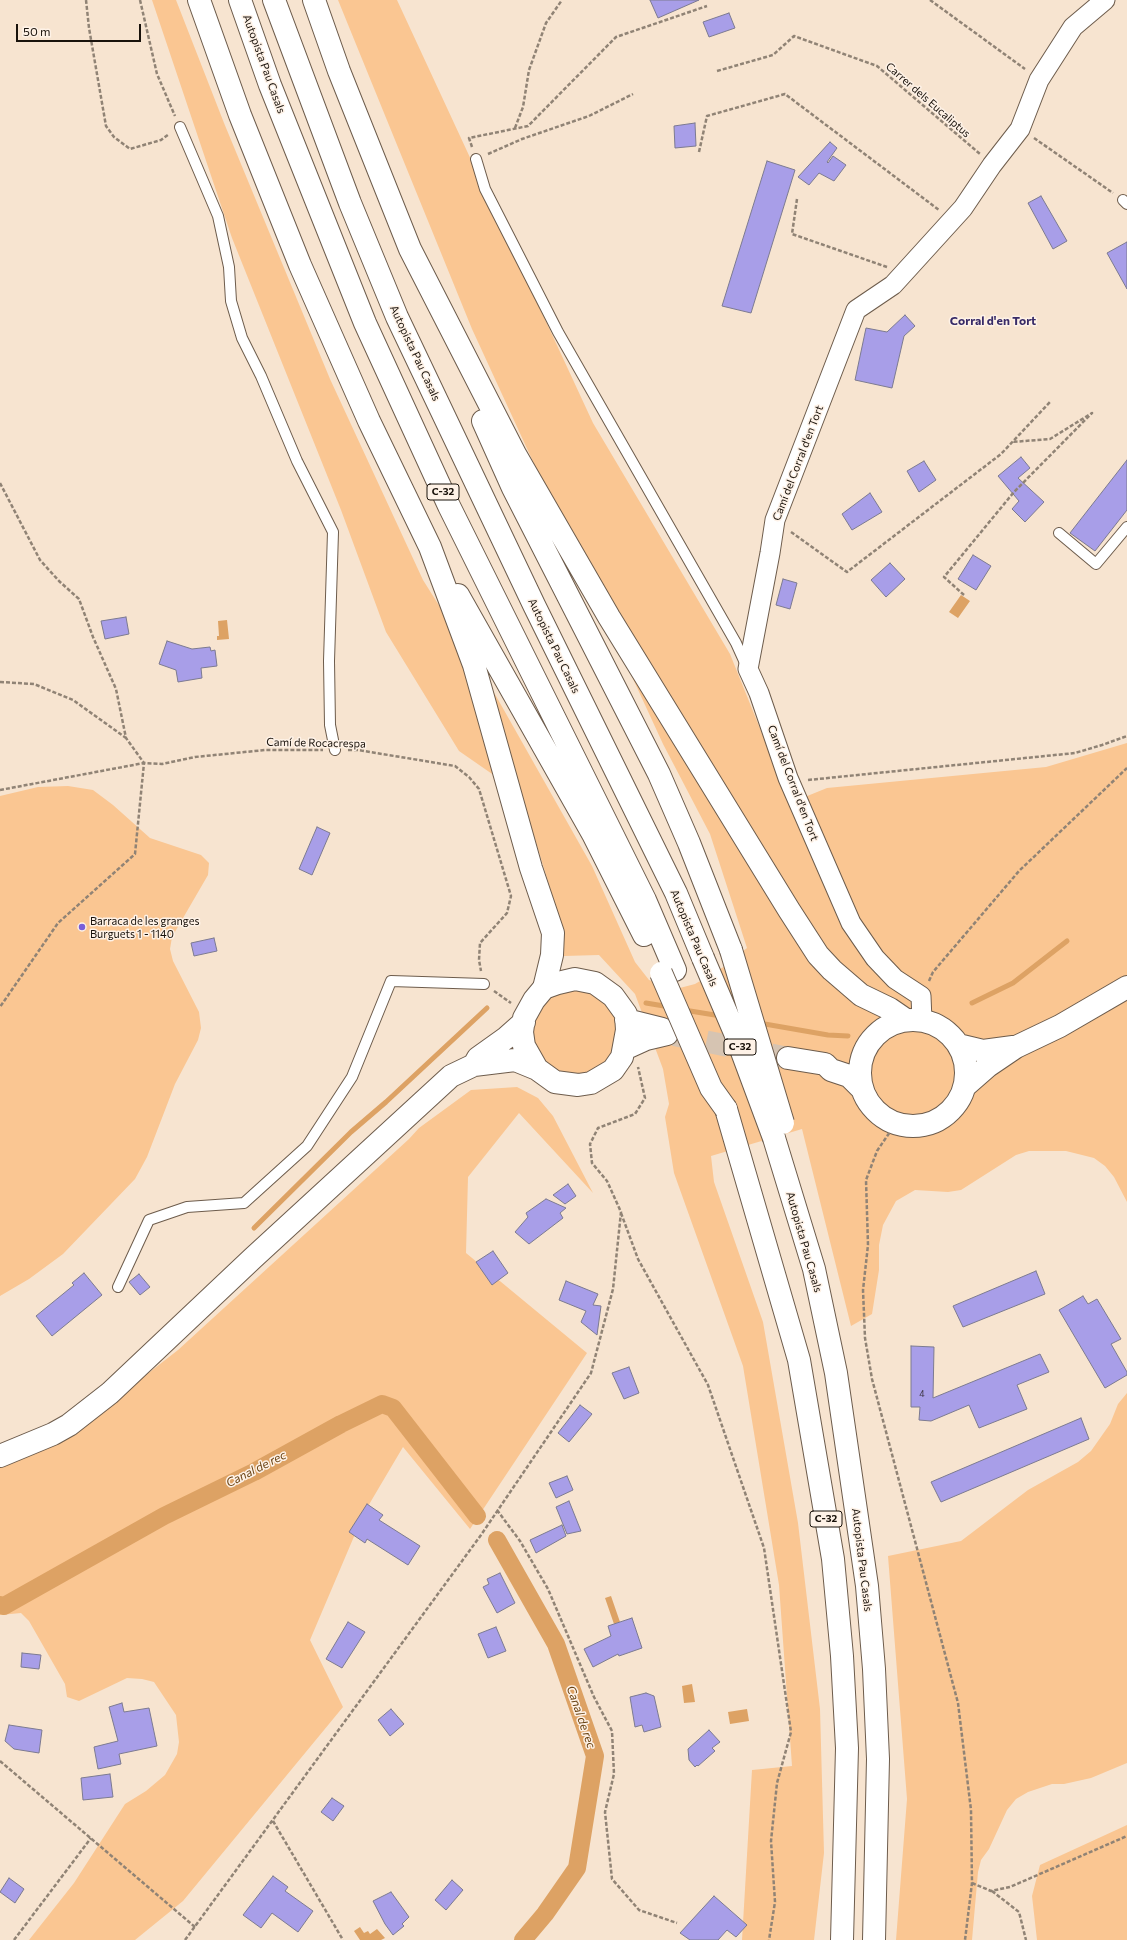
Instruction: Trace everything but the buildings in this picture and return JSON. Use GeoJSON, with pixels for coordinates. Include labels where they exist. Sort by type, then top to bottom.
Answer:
{"type":"FeatureCollection","features":[{"type":"Feature","properties":{"kind":"main road"},"geometry":{"type":"LineString","coordinates":[[200,0],[240,115],[300,265],[369,421],[430,547],[473,619],[668,972]]}},
{"type":"Feature","properties":{"kind":"main road","name":"Autopista Pau Casals"},"geometry":{"type":"LineString","coordinates":[[240,0],[270,85],[365,323],[449,506],[641,892],[668,972],[708,1052],[726,1109],[799,1360],[833,1559],[842,1656],[847,1748],[842,1940]]}},
{"type":"Feature","properties":{"kind":"main road","name":"Autopista Pau Casals"},"geometry":{"type":"LineString","coordinates":[[274,0],[350,203],[397,317],[534,605],[676,893],[780,1137],[814,1269],[836,1373],[867,1593],[874,1669],[878,1759],[874,1940]]}},
{"type":"Feature","properties":{"kind":"main road"},"geometry":{"type":"LineString","coordinates":[[314,0],[339,71],[431,307],[513,488],[659,774],[689,843],[731,950],[780,1137]]}},
{"type":"Feature","properties":{"kind":"main road"},"geometry":{"type":"LineString","coordinates":[[410,250],[515,454],[609,617],[818,955],[832,970],[861,995],[914,1020],[936,1025],[949,1034],[958,1045],[966,1070],[964,1087],[958,1100],[949,1111],[938,1119],[924,1124],[910,1126],[896,1123],[875,1111],[867,1101],[862,1089],[859,1072],[863,1055],[873,1038],[888,1026],[914,1020]]}},
{"type":"Feature","properties":{"kind":"main road"},"geometry":{"type":"LineString","coordinates":[[430,547],[474,665],[531,868],[553,933],[552,955],[544,988],[534,1000],[524,1022],[522,1032],[524,1046],[537,1069]]}},
{"type":"Feature","properties":{"kind":"main road"},"geometry":{"type":"LineString","coordinates":[[0,1456],[53,1434],[91,1409],[110,1393],[412,1110],[451,1076],[474,1065],[515,1060],[537,1069],[555,1082],[578,1085],[591,1083],[613,1070],[623,1053],[627,1030],[626,1014],[613,996],[595,983],[575,979],[544,988]]}},
{"type":"Feature","properties":{"kind":"main road"},"geometry":{"type":"LineString","coordinates":[[964,1087],[988,1066],[1016,1047],[1060,1026],[1127,987]]}},
{"type":"Feature","properties":{"kind":"main road"},"geometry":{"type":"LineString","coordinates":[[623,1053],[646,1039],[667,1034],[662,1029],[626,1020]]}},
{"type":"Feature","properties":{"kind":"main road"},"geometry":{"type":"LineString","coordinates":[[474,1065],[478,1058],[506,1038],[524,1022]]}},
{"type":"Feature","properties":{"kind":"main road"},"geometry":{"type":"LineString","coordinates":[[958,1045],[984,1051],[1016,1047]]}},
{"type":"Feature","properties":{"kind":"main road"},"geometry":{"type":"LineString","coordinates":[[825,1064],[829,1060],[863,1055]]}},
{"type":"Feature","properties":{"kind":"main road"},"geometry":{"type":"LineString","coordinates":[[788,1058],[825,1064],[831,1070],[849,1076],[862,1089]]}},
{"type":"Feature","properties":{"kind":"street","name":"Camí del Corral d'en Tort"},"geometry":{"type":"LineString","coordinates":[[921,996],[895,979],[862,941],[833,883],[790,782],[759,692],[748,669],[775,520],[856,310],[893,285],[963,208],[992,165],[1020,129],[1039,80],[1073,27],[1105,0]]}},
{"type":"Feature","properties":{"kind":"street"},"geometry":{"type":"LineString","coordinates":[[914,1020],[921,996]]}},
{"type":"Feature","properties":{"kind":"lane"},"geometry":{"type":"LineString","coordinates":[[180,127],[218,216],[228,267],[230,302],[242,338],[261,376],[297,461],[333,532],[329,661],[330,726],[335,750]]}},
{"type":"Feature","properties":{"kind":"lane"},"geometry":{"type":"LineString","coordinates":[[476,159],[485,189],[558,332],[736,643],[748,669]]}},
{"type":"Feature","properties":{"kind":"lane"},"geometry":{"type":"LineString","coordinates":[[1059,533],[1096,564],[1127,527]]}},
{"type":"Feature","properties":{"kind":"lane"},"geometry":{"type":"LineString","coordinates":[[118,1287],[149,1220],[187,1208],[244,1203],[307,1146],[352,1077],[391,981],[484,984]]}},
{"type":"Feature","properties":{"kind":"path"},"geometry":{"type":"LineString","coordinates":[[86,0],[89,28],[106,126],[114,137],[130,149],[161,140],[180,127],[156,74],[140,0]]}},
{"type":"Feature","properties":{"kind":"path"},"geometry":{"type":"LineString","coordinates":[[515,128],[523,106],[529,70],[546,23],[562,0]]}},
{"type":"Feature","properties":{"kind":"path"},"geometry":{"type":"LineString","coordinates":[[930,0],[1039,80]]}},
{"type":"Feature","properties":{"kind":"path"},"geometry":{"type":"LineString","coordinates":[[633,94],[589,116],[522,140],[476,159],[469,138],[528,126],[616,37],[707,6]]}},
{"type":"Feature","properties":{"kind":"path","name":"Carrer dels Eucaliptus"},"geometry":{"type":"LineString","coordinates":[[718,72],[773,55],[794,36],[877,66],[992,165]]}},
{"type":"Feature","properties":{"kind":"path"},"geometry":{"type":"LineString","coordinates":[[699,152],[707,116],[785,94],[952,220]]}},
{"type":"Feature","properties":{"kind":"path"},"geometry":{"type":"LineString","coordinates":[[1020,129],[1125,202]]}},
{"type":"Feature","properties":{"kind":"path"},"geometry":{"type":"LineString","coordinates":[[797,199],[792,234],[904,273]]}},
{"type":"Feature","properties":{"kind":"path"},"geometry":{"type":"LineString","coordinates":[[775,520],[847,572],[1001,454],[1050,402]]}},
{"type":"Feature","properties":{"kind":"path"},"geometry":{"type":"LineString","coordinates":[[964,595],[944,577],[1014,492],[1092,413],[1050,439],[1012,442]]}},
{"type":"Feature","properties":{"kind":"path"},"geometry":{"type":"LineString","coordinates":[[0,483],[40,560],[59,582],[79,599],[93,637],[116,688],[126,738],[133,750],[144,763],[135,854],[58,923],[0,1007]]}},
{"type":"Feature","properties":{"kind":"path"},"geometry":{"type":"LineString","coordinates":[[0,682],[34,684],[73,700],[126,738]]}},
{"type":"Feature","properties":{"kind":"path"},"geometry":{"type":"LineString","coordinates":[[790,782],[1075,752],[1102,745],[1127,736]]}},
{"type":"Feature","properties":{"kind":"path","name":"Camí de Rocacrespa"},"geometry":{"type":"LineString","coordinates":[[0,790],[144,763],[162,764],[195,757],[265,750],[358,750],[455,766],[469,777],[479,789],[511,896],[507,913],[480,943]]}},
{"type":"Feature","properties":{"kind":"path"},"geometry":{"type":"LineString","coordinates":[[921,996],[933,972],[1019,871],[1127,768]]}},
{"type":"Feature","properties":{"kind":"path"},"geometry":{"type":"LineString","coordinates":[[623,1053],[638,1064],[645,1098],[635,1114],[598,1128],[590,1144],[592,1163],[606,1181],[621,1212],[638,1260],[708,1385],[764,1548],[791,1732],[777,1782],[773,1819],[771,1842],[775,1902],[769,1940]]}},
{"type":"Feature","properties":{"kind":"path"},"geometry":{"type":"LineString","coordinates":[[896,1123],[877,1151],[866,1180],[868,1245],[863,1290],[865,1338],[872,1379],[958,1703],[971,1810],[972,1883],[964,1940]]}},
{"type":"Feature","properties":{"kind":"path"},"geometry":{"type":"LineString","coordinates":[[185,1940],[363,1699],[497,1510],[590,1373],[613,1289],[621,1212]]}},
{"type":"Feature","properties":{"kind":"path"},"geometry":{"type":"LineString","coordinates":[[497,1510],[520,1541],[548,1590],[594,1697],[612,1731],[614,1774],[605,1812],[612,1879],[639,1910],[677,1923]]}},
{"type":"Feature","properties":{"kind":"path"},"geometry":{"type":"LineString","coordinates":[[0,1761],[195,1926]]}},
{"type":"Feature","properties":{"kind":"path"},"geometry":{"type":"LineString","coordinates":[[273,1820],[343,1940]]}},
{"type":"Feature","properties":{"kind":"path"},"geometry":{"type":"LineString","coordinates":[[991,1891],[1010,1887],[1127,1836]]}},
{"type":"Feature","properties":{"kind":"path"},"geometry":{"type":"LineString","coordinates":[[14,1940],[91,1838]]}},
{"type":"Feature","properties":{"kind":"path"},"geometry":{"type":"LineString","coordinates":[[972,1883],[991,1891],[1019,1912],[1026,1940]]}},
{"type":"Feature","properties":{"kind":"shaded area"},"geometry":{"type":"Polygon","coordinates":[[[152,0],[176,0],[224,123],[330,379],[423,580],[496,696],[592,866],[635,962],[649,980],[676,989],[695,984],[722,968],[747,948],[710,834],[663,744],[472,329],[338,0],[397,0],[593,423],[730,654],[790,803],[827,788],[1046,767],[1127,743],[1127,1202],[1114,1177],[1105,1166],[1094,1158],[1066,1151],[1029,1151],[1016,1155],[961,1190],[948,1192],[915,1190],[896,1201],[883,1225],[879,1245],[879,1270],[872,1314],[851,1326],[802,1129],[711,1156],[714,1182],[763,1322],[798,1523],[820,1709],[824,1853],[814,1940],[742,1940],[752,1770],[792,1766],[779,1585],[743,1366],[674,1173],[665,1117],[669,1104],[663,1069],[635,994],[599,955],[564,956],[551,891],[521,794],[459,751],[386,632],[341,510],[232,238],[152,0]]]}},
{"type":"Feature","properties":{"kind":"shaded area"},"geometry":{"type":"Polygon","coordinates":[[[961,595],[970,601],[958,618],[949,612],[961,595]]]}},
{"type":"Feature","properties":{"kind":"shaded area"},"geometry":{"type":"Polygon","coordinates":[[[227,620],[229,639],[217,640],[217,636],[219,636],[218,621],[227,620]]]}},
{"type":"Feature","properties":{"kind":"shaded area"},"geometry":{"type":"Polygon","coordinates":[[[68,786],[93,790],[113,805],[150,838],[201,855],[209,863],[208,875],[172,937],[170,949],[173,961],[199,1012],[201,1028],[198,1040],[175,1084],[147,1157],[135,1179],[63,1254],[29,1279],[0,1296],[0,796],[38,787],[68,786]]]}},
{"type":"Feature","properties":{"kind":"shaded area"},"geometry":{"type":"Polygon","coordinates":[[[575,990],[591,993],[598,997],[610,1009],[614,1016],[617,1032],[614,1048],[610,1055],[598,1067],[591,1071],[575,1074],[559,1071],[552,1067],[540,1055],[536,1048],[533,1032],[536,1016],[540,1009],[552,997],[559,993],[575,990]]]}},
{"type":"Feature","properties":{"kind":"shaded area"},"geometry":{"type":"Polygon","coordinates":[[[517,1087],[538,1098],[553,1116],[593,1193],[519,1113],[468,1177],[466,1253],[587,1353],[470,1529],[403,1447],[364,1513],[310,1640],[343,1707],[183,1901],[135,1940],[29,1940],[74,1883],[125,1804],[146,1791],[165,1775],[177,1754],[179,1742],[176,1715],[154,1682],[142,1679],[127,1678],[79,1701],[67,1697],[65,1684],[29,1621],[21,1613],[0,1615],[0,1464],[73,1432],[178,1350],[409,1139],[419,1128],[471,1090],[517,1087]]]}},
{"type":"Feature","properties":{"kind":"shaded area"},"geometry":{"type":"Polygon","coordinates":[[[1127,1393],[1127,1763],[1091,1778],[1064,1784],[1052,1784],[1028,1792],[1016,1799],[1007,1810],[989,1849],[981,1860],[978,1872],[972,1940],[896,1940],[907,1799],[888,1556],[961,1541],[1028,1490],[1078,1462],[1091,1451],[1110,1424],[1118,1404],[1127,1393]]]}},
{"type":"Feature","properties":{"kind":"shaded area"},"geometry":{"type":"Polygon","coordinates":[[[611,1596],[620,1622],[614,1624],[605,1598],[611,1596]]]}},
{"type":"Feature","properties":{"kind":"shaded area"},"geometry":{"type":"Polygon","coordinates":[[[692,1684],[695,1702],[684,1703],[682,1686],[692,1684]]]}},
{"type":"Feature","properties":{"kind":"shaded area"},"geometry":{"type":"Polygon","coordinates":[[[747,1709],[749,1721],[730,1724],[728,1712],[747,1709]]]}},
{"type":"Feature","properties":{"kind":"shaded area"},"geometry":{"type":"Polygon","coordinates":[[[1127,1825],[1127,1940],[1037,1940],[1032,1896],[1040,1865],[1127,1825]]]}},
{"type":"Feature","properties":{"kind":"shaded area"},"geometry":{"type":"Polygon","coordinates":[[[360,1927],[364,1933],[368,1931],[370,1934],[377,1929],[385,1938],[381,1940],[360,1940],[354,1931],[360,1927]]]}},
{"type":"Feature","properties":{"kind":"waterway"},"geometry":{"type":"LineString","coordinates":[[972,1003],[1013,983],[1067,941]]}},
{"type":"Feature","properties":{"kind":"waterway"},"geometry":{"type":"LineString","coordinates":[[646,1003],[670,1007]]}},
{"type":"Feature","properties":{"kind":"waterway"},"geometry":{"type":"LineString","coordinates":[[254,1228],[351,1132],[386,1102],[487,1008]]}},
{"type":"Feature","properties":{"kind":"waterway"},"geometry":{"type":"LineString","coordinates":[[684,1010],[721,1016]]}},
{"type":"Feature","properties":{"kind":"waterway"},"geometry":{"type":"LineString","coordinates":[[759,1023],[828,1035],[848,1036]]}},
{"type":"Feature","properties":{"kind":"waterway","name":"Canal de rec"},"geometry":{"type":"LineString","coordinates":[[0,1605],[4,1606],[164,1516],[254,1472],[341,1424],[382,1404],[393,1408],[477,1516]]}},
{"type":"Feature","properties":{"kind":"waterway","name":"Canal de rec"},"geometry":{"type":"LineString","coordinates":[[497,1540],[556,1644],[595,1756],[577,1868],[545,1914],[523,1940]]}},
{"type":"Feature","properties":{"kind":"tunnel"},"geometry":{"type":"LineString","coordinates":[[674,1035],[788,1058]]}},
{"type":"Feature","properties":{"kind":"place","name":"Barraca de les granges Burguets 1 - 1140"},"geometry":{"type":"Point","coordinates":[82,927]}},
{"type":"Feature","properties":{"kind":"district","name":"Corral d'en Tort"},"geometry":{"type":"Point","coordinates":[993,321]}}]}
